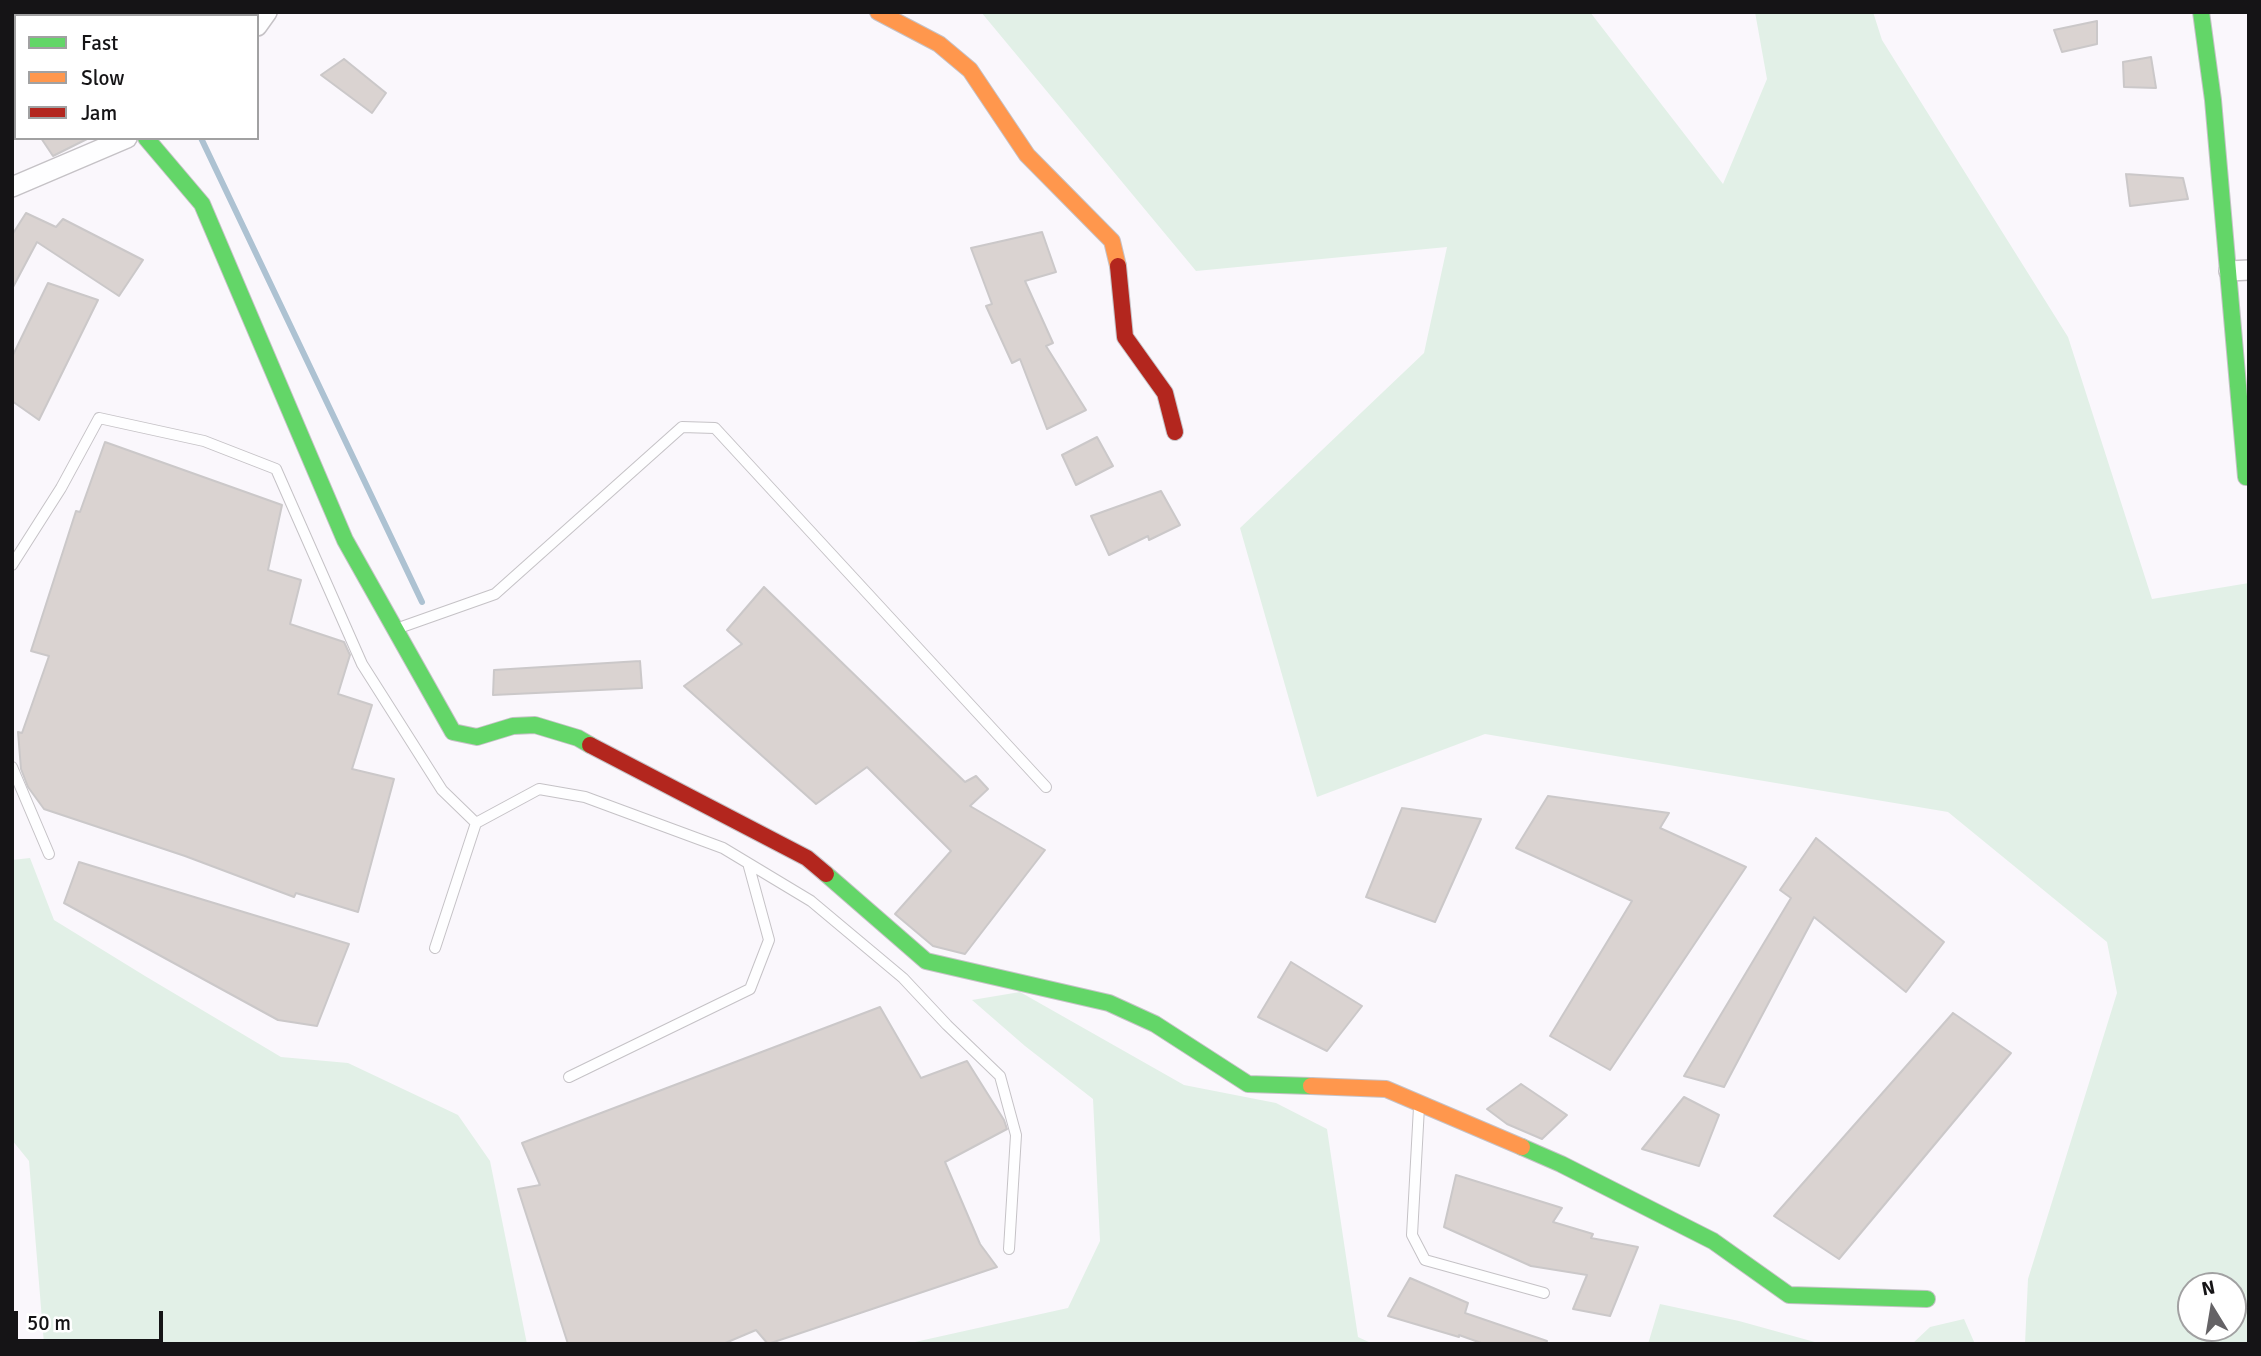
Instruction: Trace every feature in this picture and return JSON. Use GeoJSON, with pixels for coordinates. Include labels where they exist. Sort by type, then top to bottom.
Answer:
{"type":"FeatureCollection","features":[{"type":"Feature","properties":{"kind":"street"},"geometry":{"type":"LineString","coordinates":[[878,12],[939,44],[970,70],[1027,155],[1112,241],[1119,272],[1125,337],[1165,393],[1175,432]]}},
{"type":"Feature","properties":{"kind":"street"},"geometry":{"type":"LineString","coordinates":[[2201,12],[2239,270],[2246,477]]}},
{"type":"Feature","properties":{"kind":"street"},"geometry":{"type":"LineString","coordinates":[[12,187],[122,140]]}},
{"type":"Feature","properties":{"kind":"street"},"geometry":{"type":"LineString","coordinates":[[148,140],[202,204],[345,540],[453,732],[477,737],[513,726],[535,725],[578,738],[807,858],[926,961],[1109,1003],[1155,1024],[1248,1084],[1386,1089],[1561,1164],[1713,1241],[1789,1295],[1927,1299]]}},
{"type":"Feature","properties":{"kind":"lane"},"geometry":{"type":"LineString","coordinates":[[12,565],[61,488],[99,418],[204,441],[276,469],[362,664],[442,790],[476,823]]}},
{"type":"Feature","properties":{"kind":"lane"},"geometry":{"type":"LineString","coordinates":[[395,629],[495,594],[682,427],[715,428],[1046,787]]}},
{"type":"Feature","properties":{"kind":"lane"},"geometry":{"type":"LineString","coordinates":[[12,767],[49,854]]}},
{"type":"Feature","properties":{"kind":"lane"},"geometry":{"type":"LineString","coordinates":[[435,948],[476,823],[539,789],[585,797],[723,848],[811,901],[903,978],[1000,1076],[1016,1135],[1009,1249]]}},
{"type":"Feature","properties":{"kind":"lane"},"geometry":{"type":"LineString","coordinates":[[569,1077],[750,989],[769,940],[748,863]]}},
{"type":"Feature","properties":{"kind":"lane"},"geometry":{"type":"LineString","coordinates":[[1419,1103],[1412,1235],[1425,1259],[1544,1293]]}},
{"type":"Feature","properties":{"kind":"shaded area"},"geometry":{"type":"Polygon","coordinates":[[[981,12],[1590,12],[1723,184],[1767,79],[1755,12],[1873,12],[1882,40],[2068,337],[2152,599],[2249,583],[2249,1344],[2025,1344],[2028,1279],[2117,993],[2107,942],[1948,812],[1485,734],[1317,797],[1240,528],[1424,353],[1447,247],[1196,271],[981,12]]]}},
{"type":"Feature","properties":{"kind":"shaded area"},"geometry":{"type":"Polygon","coordinates":[[[30,858],[54,920],[145,976],[281,1057],[348,1063],[458,1115],[490,1161],[527,1344],[44,1344],[29,1161],[12,1140],[12,860],[30,858]]]}},
{"type":"Feature","properties":{"kind":"shaded area"},"geometry":{"type":"Polygon","coordinates":[[[1020,992],[1184,1085],[1276,1103],[1327,1129],[1358,1337],[1373,1344],[906,1344],[1068,1308],[1100,1241],[1093,1099],[972,1000],[1020,992]]]}},
{"type":"Feature","properties":{"kind":"shaded area"},"geometry":{"type":"Polygon","coordinates":[[[1660,1304],[1739,1321],[1822,1344],[1648,1344],[1660,1304]]]}},
{"type":"Feature","properties":{"kind":"shaded area"},"geometry":{"type":"Polygon","coordinates":[[[1964,1319],[1975,1344],[1912,1344],[1930,1327],[1964,1319]]]}},
{"type":"Feature","properties":{"kind":"building"},"geometry":{"type":"Polygon","coordinates":[[[2097,21],[2097,44],[2062,52],[2054,30],[2097,21]]]}},
{"type":"Feature","properties":{"kind":"building"},"geometry":{"type":"Polygon","coordinates":[[[2151,57],[2156,88],[2124,87],[2123,62],[2151,57]]]}},
{"type":"Feature","properties":{"kind":"building"},"geometry":{"type":"Polygon","coordinates":[[[344,59],[386,93],[372,113],[321,75],[344,59]]]}},
{"type":"Feature","properties":{"kind":"building"},"geometry":{"type":"Polygon","coordinates":[[[42,140],[85,140],[53,156],[42,140]]]}},
{"type":"Feature","properties":{"kind":"building"},"geometry":{"type":"Polygon","coordinates":[[[2126,174],[2183,178],[2188,199],[2130,206],[2126,174]]]}},
{"type":"Feature","properties":{"kind":"building"},"geometry":{"type":"Polygon","coordinates":[[[26,213],[56,227],[63,219],[143,260],[119,296],[37,242],[12,289],[12,235],[26,213]]]}},
{"type":"Feature","properties":{"kind":"building"},"geometry":{"type":"Polygon","coordinates":[[[1042,232],[1056,272],[1025,281],[1053,343],[1046,346],[1086,410],[1047,429],[1020,359],[1012,363],[986,306],[992,304],[971,248],[1042,232]]]}},
{"type":"Feature","properties":{"kind":"building"},"geometry":{"type":"Polygon","coordinates":[[[48,283],[98,300],[39,420],[12,401],[12,357],[48,283]]]}},
{"type":"Feature","properties":{"kind":"building"},"geometry":{"type":"Polygon","coordinates":[[[1097,437],[1113,466],[1076,485],[1062,455],[1097,437]]]}},
{"type":"Feature","properties":{"kind":"building"},"geometry":{"type":"Polygon","coordinates":[[[105,442],[282,505],[268,570],[301,580],[290,624],[344,642],[350,655],[338,694],[372,705],[352,769],[394,779],[358,912],[296,893],[294,897],[185,856],[44,809],[28,787],[21,769],[18,732],[22,733],[49,656],[31,651],[76,511],[80,512],[105,442]]]}},
{"type":"Feature","properties":{"kind":"building"},"geometry":{"type":"Polygon","coordinates":[[[1161,491],[1180,525],[1149,540],[1148,536],[1109,555],[1091,516],[1161,491]]]}},
{"type":"Feature","properties":{"kind":"building"},"geometry":{"type":"Polygon","coordinates":[[[764,587],[965,782],[976,776],[988,789],[970,806],[1045,850],[965,954],[933,946],[895,914],[951,851],[867,767],[816,804],[684,686],[742,644],[727,630],[764,587]]]}},
{"type":"Feature","properties":{"kind":"building"},"geometry":{"type":"Polygon","coordinates":[[[640,661],[642,688],[493,695],[494,670],[640,661]]]}},
{"type":"Feature","properties":{"kind":"building"},"geometry":{"type":"Polygon","coordinates":[[[1548,796],[1669,813],[1660,828],[1746,867],[1610,1070],[1550,1036],[1632,901],[1516,848],[1548,796]]]}},
{"type":"Feature","properties":{"kind":"building"},"geometry":{"type":"Polygon","coordinates":[[[1402,808],[1481,819],[1435,922],[1366,897],[1402,808]]]}},
{"type":"Feature","properties":{"kind":"building"},"geometry":{"type":"Polygon","coordinates":[[[1816,838],[1944,942],[1906,992],[1814,917],[1724,1087],[1684,1076],[1791,898],[1780,890],[1816,838]]]}},
{"type":"Feature","properties":{"kind":"building"},"geometry":{"type":"Polygon","coordinates":[[[79,862],[349,944],[317,1026],[278,1020],[64,903],[79,862]]]}},
{"type":"Feature","properties":{"kind":"building"},"geometry":{"type":"Polygon","coordinates":[[[1291,962],[1362,1006],[1327,1051],[1258,1017],[1291,962]]]}},
{"type":"Feature","properties":{"kind":"building"},"geometry":{"type":"Polygon","coordinates":[[[880,1007],[921,1078],[967,1061],[1004,1120],[1007,1129],[945,1162],[980,1244],[997,1267],[768,1344],[756,1330],[723,1344],[568,1344],[518,1189],[540,1185],[522,1143],[880,1007]]]}},
{"type":"Feature","properties":{"kind":"building"},"geometry":{"type":"Polygon","coordinates":[[[1953,1013],[2011,1053],[1839,1259],[1774,1216],[1953,1013]]]}},
{"type":"Feature","properties":{"kind":"building"},"geometry":{"type":"Polygon","coordinates":[[[1521,1084],[1567,1115],[1542,1139],[1507,1124],[1487,1109],[1521,1084]]]}},
{"type":"Feature","properties":{"kind":"building"},"geometry":{"type":"Polygon","coordinates":[[[1684,1097],[1719,1115],[1699,1166],[1642,1149],[1684,1097]]]}},
{"type":"Feature","properties":{"kind":"building"},"geometry":{"type":"Polygon","coordinates":[[[1456,1175],[1562,1208],[1553,1222],[1593,1234],[1591,1238],[1638,1247],[1610,1316],[1573,1309],[1587,1275],[1531,1266],[1444,1227],[1456,1175]]]}},
{"type":"Feature","properties":{"kind":"building"},"geometry":{"type":"Polygon","coordinates":[[[1410,1278],[1468,1303],[1465,1313],[1547,1341],[1546,1344],[1484,1344],[1388,1316],[1410,1278]]]}},
{"type":"Feature","properties":{"kind":"waterway"},"geometry":{"type":"LineString","coordinates":[[202,140],[422,602]]}},
{"type":"Feature","properties":{"kind":"traffic: fast"},"geometry":{"type":"LineString","coordinates":[[2201,12],[2213,100],[2246,477]]}},
{"type":"Feature","properties":{"kind":"traffic: fast"},"geometry":{"type":"LineString","coordinates":[[148,140],[202,204],[345,540],[453,732],[477,737],[513,726],[535,725],[578,738],[590,745]]}},
{"type":"Feature","properties":{"kind":"traffic: fast"},"geometry":{"type":"LineString","coordinates":[[826,874],[926,961],[1109,1003],[1155,1024],[1248,1084],[1311,1086]]}},
{"type":"Feature","properties":{"kind":"traffic: fast"},"geometry":{"type":"LineString","coordinates":[[1522,1147],[1713,1241],[1789,1295],[1927,1299]]}},
{"type":"Feature","properties":{"kind":"traffic: slow"},"geometry":{"type":"LineString","coordinates":[[878,12],[939,44],[970,70],[1027,155],[1112,241],[1118,266]]}},
{"type":"Feature","properties":{"kind":"traffic: slow"},"geometry":{"type":"LineString","coordinates":[[1311,1086],[1386,1089],[1522,1147]]}},
{"type":"Feature","properties":{"kind":"traffic: jam"},"geometry":{"type":"LineString","coordinates":[[1118,266],[1125,337],[1165,393],[1175,432]]}},
{"type":"Feature","properties":{"kind":"traffic: jam"},"geometry":{"type":"LineString","coordinates":[[590,745],[807,858],[826,874]]}}]}
